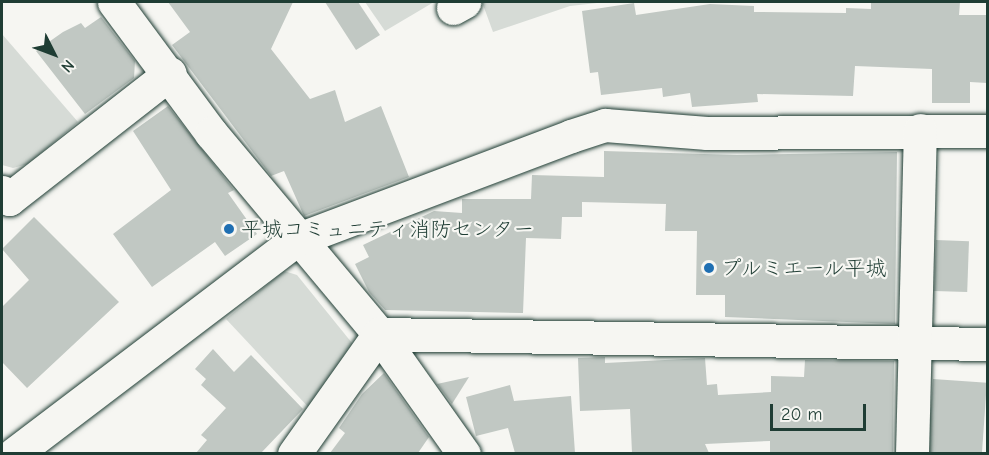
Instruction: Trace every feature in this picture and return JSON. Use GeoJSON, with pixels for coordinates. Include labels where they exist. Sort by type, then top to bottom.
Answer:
{"type":"FeatureCollection","features":[{"type":"Feature","properties":{"kind":"street"},"geometry":{"type":"LineString","coordinates":[[114,2],[296,240],[379,334],[464,453]]}},
{"type":"Feature","properties":{"kind":"street"},"geometry":{"type":"LineString","coordinates":[[2,192],[9,199],[170,73]]}},
{"type":"Feature","properties":{"kind":"street"},"geometry":{"type":"LineString","coordinates":[[14,453],[296,240],[605,125],[707,133],[987,131]]}},
{"type":"Feature","properties":{"kind":"street"},"geometry":{"type":"LineString","coordinates":[[912,453],[920,130]]}},
{"type":"Feature","properties":{"kind":"street"},"geometry":{"type":"LineString","coordinates":[[379,334],[915,346],[987,344]]}},
{"type":"Feature","properties":{"kind":"street"},"geometry":{"type":"LineString","coordinates":[[294,453],[379,334]]}},
{"type":"Feature","properties":{"kind":"shaded area"},"geometry":{"type":"Polygon","coordinates":[[[365,2],[434,2],[385,31],[365,2]]]}},
{"type":"Feature","properties":{"kind":"shaded area"},"geometry":{"type":"Polygon","coordinates":[[[482,2],[606,2],[570,6],[493,32],[482,2]]]}},
{"type":"Feature","properties":{"kind":"shaded area"},"geometry":{"type":"Polygon","coordinates":[[[2,34],[78,122],[28,164],[13,168],[2,165],[2,34]]]}},
{"type":"Feature","properties":{"kind":"shaded area"},"geometry":{"type":"Polygon","coordinates":[[[284,271],[297,275],[352,343],[351,355],[311,410],[226,319],[284,271]]]}},
{"type":"Feature","properties":{"kind":"building"},"geometry":{"type":"Polygon","coordinates":[[[168,2],[293,2],[271,49],[310,99],[335,90],[345,122],[381,106],[409,177],[304,216],[284,171],[271,176],[172,45],[190,32],[168,2]]]}},
{"type":"Feature","properties":{"kind":"building"},"geometry":{"type":"Polygon","coordinates":[[[325,2],[358,2],[380,35],[356,50],[325,2]]]}},
{"type":"Feature","properties":{"kind":"building"},"geometry":{"type":"Polygon","coordinates":[[[871,2],[960,2],[959,15],[987,15],[987,83],[970,82],[970,103],[932,103],[932,69],[855,66],[853,96],[757,94],[758,102],[692,107],[690,93],[663,97],[662,88],[601,95],[598,72],[590,73],[582,11],[634,3],[636,15],[710,4],[754,6],[754,12],[846,13],[846,8],[871,9],[871,2]]]}},
{"type":"Feature","properties":{"kind":"building"},"geometry":{"type":"Polygon","coordinates":[[[101,17],[135,61],[134,78],[85,114],[36,51],[63,32],[81,23],[85,28],[101,17]]]}},
{"type":"Feature","properties":{"kind":"building"},"geometry":{"type":"Polygon","coordinates":[[[168,106],[234,190],[228,193],[257,234],[225,256],[215,242],[152,287],[113,234],[171,190],[133,131],[168,106]]]}},
{"type":"Feature","properties":{"kind":"building"},"geometry":{"type":"Polygon","coordinates":[[[604,151],[737,155],[897,152],[895,324],[725,317],[725,295],[696,295],[697,231],[665,231],[666,204],[582,202],[582,217],[562,217],[561,239],[526,238],[523,313],[385,310],[369,292],[355,264],[369,257],[363,245],[434,211],[462,213],[462,199],[531,199],[532,175],[604,177],[604,151]]]}},
{"type":"Feature","properties":{"kind":"building"},"geometry":{"type":"Polygon","coordinates":[[[34,217],[119,302],[27,388],[2,362],[2,307],[29,280],[2,249],[34,217]]]}},
{"type":"Feature","properties":{"kind":"building"},"geometry":{"type":"Polygon","coordinates":[[[936,240],[969,241],[967,292],[934,291],[936,240]]]}},
{"type":"Feature","properties":{"kind":"building"},"geometry":{"type":"Polygon","coordinates":[[[213,349],[234,372],[251,355],[303,409],[261,453],[196,453],[207,440],[201,435],[226,408],[201,385],[206,379],[195,369],[213,349]]]}},
{"type":"Feature","properties":{"kind":"building"},"geometry":{"type":"Polygon","coordinates":[[[605,357],[605,363],[705,358],[707,385],[717,384],[718,395],[771,392],[771,376],[804,377],[805,360],[894,361],[893,453],[770,453],[770,441],[705,444],[709,453],[632,453],[630,409],[580,411],[578,358],[605,357]]]}},
{"type":"Feature","properties":{"kind":"building"},"geometry":{"type":"Polygon","coordinates":[[[384,373],[429,437],[418,453],[330,453],[345,433],[339,428],[362,394],[384,373]]]}},
{"type":"Feature","properties":{"kind":"building"},"geometry":{"type":"Polygon","coordinates":[[[469,377],[452,404],[437,384],[469,377]]]}},
{"type":"Feature","properties":{"kind":"building"},"geometry":{"type":"Polygon","coordinates":[[[933,379],[987,383],[982,454],[928,453],[933,379]]]}},
{"type":"Feature","properties":{"kind":"building"},"geometry":{"type":"Polygon","coordinates":[[[510,385],[514,401],[571,396],[575,453],[515,453],[508,428],[476,436],[466,397],[510,385]]]}},
{"type":"Feature","properties":{"kind":"place","name":"平城コミュニティ消防センター"},"geometry":{"type":"Point","coordinates":[229,229]}},
{"type":"Feature","properties":{"kind":"place","name":"プルミエール平城"},"geometry":{"type":"Point","coordinates":[709,268]}}]}
